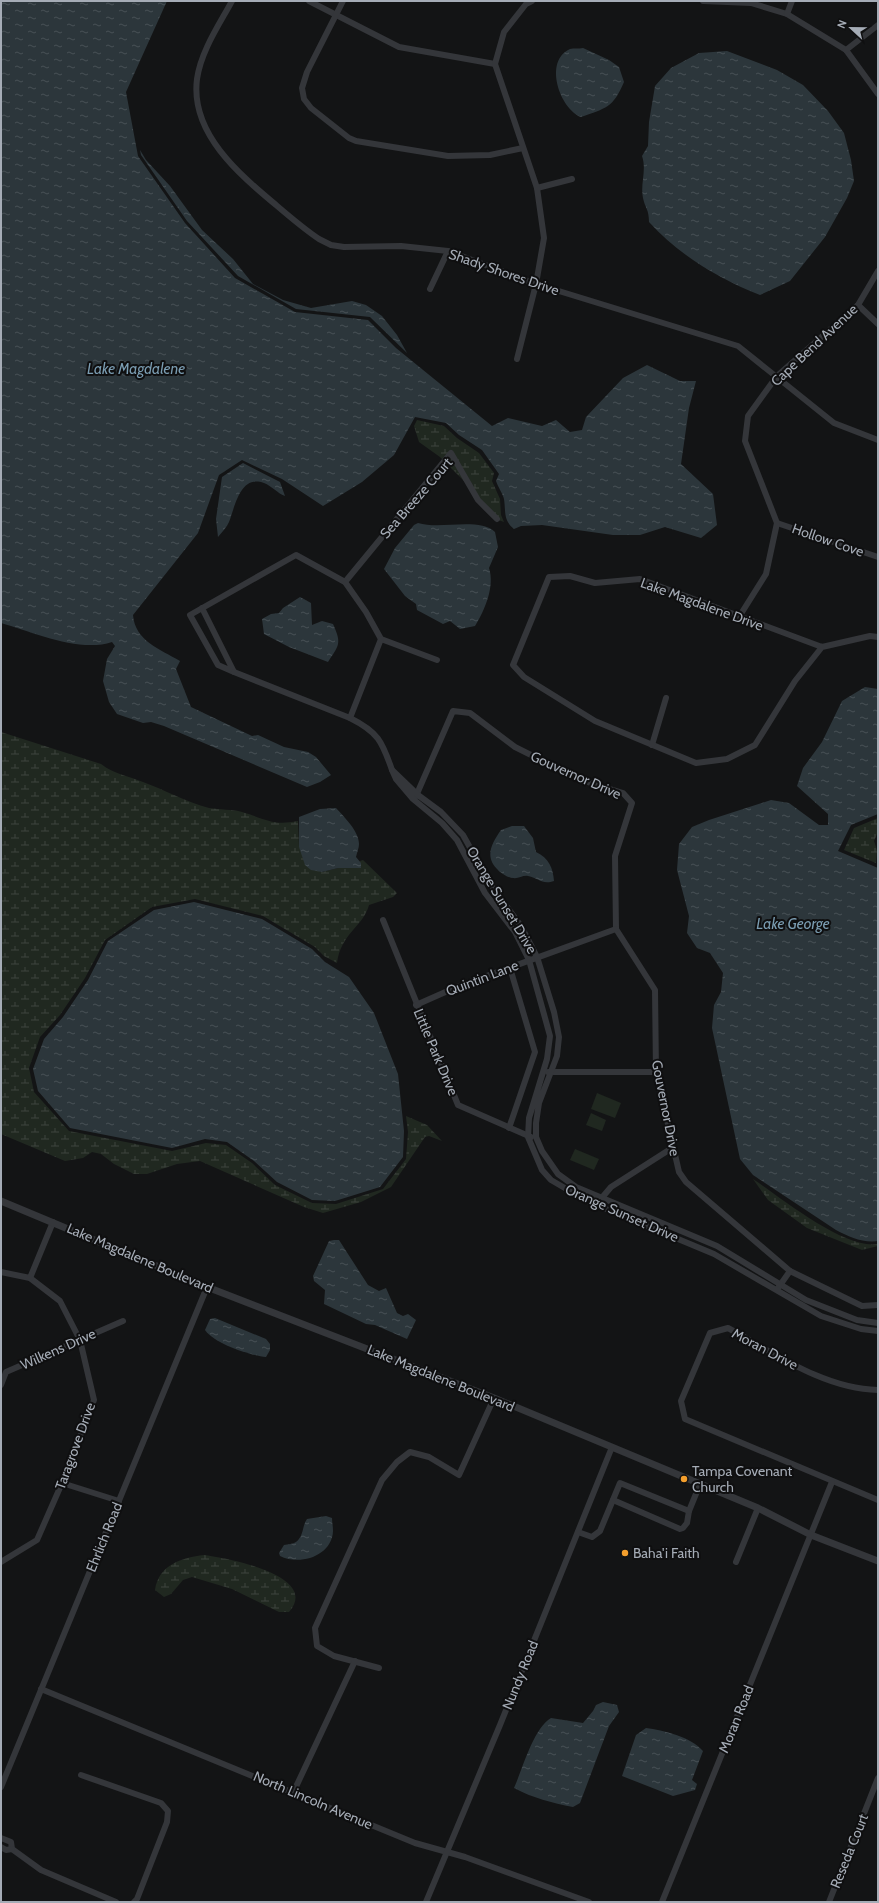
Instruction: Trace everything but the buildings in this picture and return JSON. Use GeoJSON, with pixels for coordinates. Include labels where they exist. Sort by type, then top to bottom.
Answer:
{"type":"FeatureCollection","features":[{"type":"Feature","properties":{"kind":"street","name":"Shady Shores Drive"},"geometry":{"type":"LineString","coordinates":[[232,1],[202,58],[196,90],[199,110],[203,122],[229,163],[257,190],[312,235],[324,242],[344,247],[401,246],[448,251],[536,284],[738,346],[834,423],[878,440]]}},
{"type":"Feature","properties":{"kind":"street"},"geometry":{"type":"LineString","coordinates":[[309,1],[406,49],[495,64]]}},
{"type":"Feature","properties":{"kind":"street"},"geometry":{"type":"LineString","coordinates":[[343,1],[306,72],[302,88],[304,99],[311,108],[349,138],[356,140],[448,156],[490,154],[523,148]]}},
{"type":"Feature","properties":{"kind":"street"},"geometry":{"type":"LineString","coordinates":[[704,1],[751,3],[787,14],[846,50],[878,94]]}},
{"type":"Feature","properties":{"kind":"street"},"geometry":{"type":"LineString","coordinates":[[787,14],[792,1]]}},
{"type":"Feature","properties":{"kind":"street"},"geometry":{"type":"LineString","coordinates":[[517,359],[536,284],[544,238],[537,188],[495,64],[504,32],[527,2]]}},
{"type":"Feature","properties":{"kind":"street"},"geometry":{"type":"LineString","coordinates":[[846,50],[878,25]]}},
{"type":"Feature","properties":{"kind":"street"},"geometry":{"type":"LineString","coordinates":[[537,188],[572,178]]}},
{"type":"Feature","properties":{"kind":"street"},"geometry":{"type":"LineString","coordinates":[[430,289],[448,251]]}},
{"type":"Feature","properties":{"kind":"street","name":"Cape Bend Avenue"},"geometry":{"type":"LineString","coordinates":[[777,523],[745,441],[748,416],[777,376],[858,305],[878,271]]}},
{"type":"Feature","properties":{"kind":"street"},"geometry":{"type":"LineString","coordinates":[[858,305],[878,324]]}},
{"type":"Feature","properties":{"kind":"street","name":"Sea Breeze Court"},"geometry":{"type":"LineString","coordinates":[[345,582],[451,453],[478,500],[497,519]]}},
{"type":"Feature","properties":{"kind":"street"},"geometry":{"type":"LineString","coordinates":[[739,618],[766,574],[777,523]]}},
{"type":"Feature","properties":{"kind":"street","name":"Hollow Cove"},"geometry":{"type":"LineString","coordinates":[[777,523],[878,557]]}},
{"type":"Feature","properties":{"kind":"street","name":"Orange Sunset Drive"},"geometry":{"type":"LineString","coordinates":[[381,640],[366,612],[345,582],[296,555],[190,614],[218,666],[350,718],[368,727],[383,745],[396,779],[413,799],[442,823],[457,840],[485,894],[515,932],[529,960],[550,1036],[544,1071],[529,1118],[528,1137],[542,1170],[551,1180],[570,1192],[598,1205],[714,1254],[777,1292],[832,1321],[878,1332]]}},
{"type":"Feature","properties":{"kind":"street","name":"Lake Magdalene Drive"},"geometry":{"type":"LineString","coordinates":[[570,576],[595,583],[640,579],[739,618],[822,647],[795,681],[755,745],[727,759],[696,762],[595,721],[524,677],[513,664],[549,577],[570,576]]}},
{"type":"Feature","properties":{"kind":"street"},"geometry":{"type":"LineString","coordinates":[[202,608],[234,672]]}},
{"type":"Feature","properties":{"kind":"street"},"geometry":{"type":"LineString","coordinates":[[822,647],[870,636],[878,637]]}},
{"type":"Feature","properties":{"kind":"street"},"geometry":{"type":"LineString","coordinates":[[350,718],[381,640],[437,660]]}},
{"type":"Feature","properties":{"kind":"street"},"geometry":{"type":"LineString","coordinates":[[652,745],[666,698]]}},
{"type":"Feature","properties":{"kind":"street","name":"Gouvernor Drive"},"geometry":{"type":"LineString","coordinates":[[413,799],[418,795],[453,711],[470,713],[515,747],[581,780],[623,793],[632,803],[615,856],[616,929],[655,990],[656,1072],[672,1148],[679,1172],[686,1182],[790,1271],[862,1306],[878,1305]]}},
{"type":"Feature","properties":{"kind":"street","name":"Orange Sunset Drive"},"geometry":{"type":"LineString","coordinates":[[392,770],[418,795],[441,812],[463,835],[491,885],[521,926],[537,957],[554,1012],[558,1037],[557,1056],[539,1103],[536,1123],[536,1137],[542,1151],[558,1174],[576,1187],[717,1246],[806,1300],[828,1310],[857,1320],[878,1323]]}},
{"type":"Feature","properties":{"kind":"street","name":"Little Park Drive"},"geometry":{"type":"LineString","coordinates":[[383,920],[416,1005],[458,1105],[528,1137],[536,1137]]}},
{"type":"Feature","properties":{"kind":"street","name":"Quintin Lane"},"geometry":{"type":"LineString","coordinates":[[416,1005],[460,986],[616,929]]}},
{"type":"Feature","properties":{"kind":"street"},"geometry":{"type":"LineString","coordinates":[[509,1128],[535,1052],[510,968]]}},
{"type":"Feature","properties":{"kind":"street"},"geometry":{"type":"LineString","coordinates":[[544,1071],[656,1072]]}},
{"type":"Feature","properties":{"kind":"street"},"geometry":{"type":"LineString","coordinates":[[598,1205],[601,1197],[611,1187],[672,1148]]}},
{"type":"Feature","properties":{"kind":"street","name":"Lake Magdalene Boulevard"},"geometry":{"type":"LineString","coordinates":[[1,1201],[207,1287],[494,1398],[758,1508],[811,1535],[878,1561]]}},
{"type":"Feature","properties":{"kind":"street"},"geometry":{"type":"LineString","coordinates":[[30,1278],[53,1222]]}},
{"type":"Feature","properties":{"kind":"street"},"geometry":{"type":"LineString","coordinates":[[777,1292],[790,1271]]}},
{"type":"Feature","properties":{"kind":"street","name":"Taragrove Drive"},"geometry":{"type":"LineString","coordinates":[[1,1272],[30,1278],[60,1301],[80,1340],[94,1400],[62,1483],[37,1540],[1,1562]]}},
{"type":"Feature","properties":{"kind":"street","name":"Ehrlich Road"},"geometry":{"type":"LineString","coordinates":[[1,1787],[207,1287]]}},
{"type":"Feature","properties":{"kind":"street","name":"Wilkens Drive"},"geometry":{"type":"LineString","coordinates":[[1,1385],[6,1372],[123,1321]]}},
{"type":"Feature","properties":{"kind":"street","name":"Moran Drive"},"geometry":{"type":"LineString","coordinates":[[878,1390],[843,1385],[807,1370],[728,1328],[710,1334],[682,1401],[685,1419],[832,1482],[878,1499]]}},
{"type":"Feature","properties":{"kind":"street"},"geometry":{"type":"LineString","coordinates":[[379,1668],[334,1656],[317,1646],[315,1628],[382,1480],[397,1462],[410,1452],[429,1457],[459,1475],[494,1398]]}},
{"type":"Feature","properties":{"kind":"street","name":"Nundy Road"},"geometry":{"type":"LineString","coordinates":[[426,1902],[612,1447]]}},
{"type":"Feature","properties":{"kind":"street","name":"Moran Road"},"geometry":{"type":"LineString","coordinates":[[662,1902],[832,1482]]}},
{"type":"Feature","properties":{"kind":"street"},"geometry":{"type":"LineString","coordinates":[[62,1483],[119,1501]]}},
{"type":"Feature","properties":{"kind":"street"},"geometry":{"type":"LineString","coordinates":[[578,1532],[592,1537],[600,1531],[620,1483],[690,1511]]}},
{"type":"Feature","properties":{"kind":"street"},"geometry":{"type":"LineString","coordinates":[[613,1500],[680,1529],[687,1523],[700,1484]]}},
{"type":"Feature","properties":{"kind":"street"},"geometry":{"type":"LineString","coordinates":[[736,1562],[758,1508]]}},
{"type":"Feature","properties":{"kind":"street"},"geometry":{"type":"LineString","coordinates":[[294,1791],[355,1661]]}},
{"type":"Feature","properties":{"kind":"street","name":"North Lincoln Avenue"},"geometry":{"type":"LineString","coordinates":[[41,1689],[294,1791],[416,1843],[465,1857],[589,1902]]}},
{"type":"Feature","properties":{"kind":"street"},"geometry":{"type":"LineString","coordinates":[[81,1775],[161,1803],[168,1811],[167,1822],[137,1899],[134,1902]]}},
{"type":"Feature","properties":{"kind":"street","name":"Reseda Court"},"geometry":{"type":"LineString","coordinates":[[829,1902],[878,1778]]}},
{"type":"Feature","properties":{"kind":"street"},"geometry":{"type":"LineString","coordinates":[[1,1838],[11,1842],[12,1849]]}},
{"type":"Feature","properties":{"kind":"street"},"geometry":{"type":"LineString","coordinates":[[1,1847],[6,1850],[12,1849],[41,1870],[116,1902]]}},
{"type":"Feature","properties":{"kind":"green space"},"geometry":{"type":"Polygon","coordinates":[[[417,420],[444,426],[457,438],[479,453],[494,473],[492,481],[500,499],[501,515],[504,522],[493,518],[466,483],[440,457],[419,442],[414,426],[417,420]]]}},
{"type":"Feature","properties":{"kind":"green space"},"geometry":{"type":"Polygon","coordinates":[[[1,732],[101,764],[116,773],[209,808],[238,811],[282,823],[298,821],[299,847],[322,872],[338,868],[361,868],[360,861],[363,860],[397,893],[393,897],[369,905],[362,919],[343,944],[337,963],[324,956],[315,947],[263,916],[195,899],[152,907],[105,940],[85,978],[60,1015],[40,1037],[29,1068],[34,1092],[69,1131],[172,1151],[206,1143],[226,1145],[252,1163],[275,1185],[312,1203],[336,1204],[383,1189],[406,1159],[408,1132],[406,1116],[427,1125],[442,1141],[429,1136],[425,1137],[391,1187],[361,1202],[323,1213],[304,1207],[200,1161],[177,1164],[147,1174],[134,1174],[114,1164],[101,1154],[92,1152],[83,1158],[65,1161],[1,1134],[1,732]]]}},
{"type":"Feature","properties":{"kind":"green space"},"geometry":{"type":"Polygon","coordinates":[[[878,818],[878,832],[874,841],[877,850],[876,863],[844,850],[854,828],[878,818]]]}},
{"type":"Feature","properties":{"kind":"green space"},"geometry":{"type":"Polygon","coordinates":[[[597,1093],[621,1103],[615,1118],[591,1109],[597,1093]]]}},
{"type":"Feature","properties":{"kind":"green space"},"geometry":{"type":"Polygon","coordinates":[[[591,1113],[606,1120],[602,1131],[586,1125],[591,1113]]]}},
{"type":"Feature","properties":{"kind":"green space"},"geometry":{"type":"Polygon","coordinates":[[[575,1149],[599,1159],[594,1170],[570,1160],[575,1149]]]}},
{"type":"Feature","properties":{"kind":"green space"},"geometry":{"type":"Polygon","coordinates":[[[753,1179],[831,1231],[848,1239],[864,1244],[878,1244],[878,1246],[862,1250],[807,1228],[768,1200],[753,1179]]]}},
{"type":"Feature","properties":{"kind":"green space"},"geometry":{"type":"Polygon","coordinates":[[[204,1555],[249,1565],[282,1578],[292,1588],[295,1599],[289,1612],[279,1612],[232,1589],[192,1577],[183,1580],[171,1594],[164,1597],[155,1590],[157,1581],[166,1568],[188,1558],[204,1555]]]}},
{"type":"Feature","properties":{"kind":"water","name":"Lake Magdalene"},"geometry":{"type":"Polygon","coordinates":[[[1,1],[167,1],[126,92],[138,156],[185,223],[235,278],[295,312],[368,320],[396,348],[492,426],[508,418],[542,426],[556,420],[570,432],[582,430],[586,417],[623,378],[647,365],[680,381],[696,381],[689,408],[681,464],[713,494],[717,525],[701,538],[665,527],[640,535],[613,535],[542,525],[521,526],[514,529],[508,522],[503,495],[496,481],[499,474],[482,450],[459,435],[446,423],[415,417],[394,455],[362,482],[323,506],[282,479],[242,460],[219,475],[198,533],[133,615],[135,624],[143,638],[180,661],[176,669],[191,707],[252,736],[258,735],[284,747],[308,752],[316,757],[331,775],[320,782],[307,787],[164,726],[151,722],[143,723],[117,714],[109,702],[103,681],[107,659],[115,646],[112,642],[99,645],[71,643],[41,636],[1,623],[1,1]]]}},
{"type":"Feature","properties":{"kind":"water"},"geometry":{"type":"Polygon","coordinates":[[[583,48],[609,60],[619,67],[624,82],[616,97],[608,106],[581,117],[573,112],[561,95],[556,74],[557,64],[562,55],[570,49],[583,48]]]}},
{"type":"Feature","properties":{"kind":"water"},"geometry":{"type":"Polygon","coordinates":[[[727,51],[777,70],[803,85],[828,111],[844,133],[851,160],[854,181],[847,198],[825,237],[790,281],[760,295],[715,274],[673,245],[649,222],[642,193],[644,166],[642,156],[648,146],[649,122],[655,86],[671,68],[699,53],[727,51]]]}},
{"type":"Feature","properties":{"kind":"water"},"geometry":{"type":"Polygon","coordinates":[[[140,150],[146,160],[170,186],[202,230],[233,259],[253,284],[283,300],[311,308],[352,301],[366,305],[382,316],[397,335],[407,353],[370,317],[296,309],[238,276],[187,221],[141,155],[140,150]]]}},
{"type":"Feature","properties":{"kind":"water"},"geometry":{"type":"Polygon","coordinates":[[[243,463],[280,482],[285,496],[264,483],[256,481],[249,483],[244,487],[236,501],[228,524],[218,537],[216,519],[222,477],[243,463]]]}},
{"type":"Feature","properties":{"kind":"water"},"geometry":{"type":"Polygon","coordinates":[[[418,523],[427,525],[479,525],[495,532],[498,547],[489,568],[491,575],[490,590],[482,613],[475,626],[460,629],[450,621],[443,624],[417,610],[416,604],[405,596],[384,569],[395,548],[414,525],[418,523]]]}},
{"type":"Feature","properties":{"kind":"water"},"geometry":{"type":"Polygon","coordinates":[[[300,597],[311,603],[312,625],[322,621],[333,624],[338,636],[338,644],[335,652],[328,662],[289,647],[264,634],[262,619],[271,614],[279,613],[283,608],[300,597]]]}},
{"type":"Feature","properties":{"kind":"water","name":"Lake George"},"geometry":{"type":"Polygon","coordinates":[[[865,687],[878,689],[878,814],[851,825],[838,851],[878,868],[878,1241],[856,1239],[836,1230],[753,1175],[740,1159],[712,1028],[714,1005],[721,992],[723,973],[710,953],[697,948],[687,933],[689,916],[677,870],[679,844],[692,827],[771,800],[789,803],[819,825],[828,825],[828,814],[797,786],[803,768],[822,742],[842,701],[865,687]]]}},
{"type":"Feature","properties":{"kind":"water"},"geometry":{"type":"Polygon","coordinates":[[[336,808],[357,834],[359,847],[356,857],[361,863],[361,868],[338,868],[322,872],[311,870],[305,865],[299,847],[299,817],[320,809],[336,808]]]}},
{"type":"Feature","properties":{"kind":"water"},"geometry":{"type":"Polygon","coordinates":[[[512,826],[524,826],[533,838],[536,852],[544,857],[550,864],[554,881],[543,882],[526,876],[517,878],[507,877],[494,866],[490,856],[494,840],[501,830],[512,826]]]}},
{"type":"Feature","properties":{"kind":"water"},"geometry":{"type":"Polygon","coordinates":[[[194,902],[262,919],[312,949],[325,962],[349,977],[374,1013],[398,1074],[404,1131],[403,1157],[380,1187],[335,1201],[312,1200],[277,1182],[254,1161],[227,1142],[205,1139],[172,1148],[70,1128],[38,1091],[33,1069],[44,1039],[63,1017],[88,980],[108,941],[154,910],[194,902]]]}},
{"type":"Feature","properties":{"kind":"water"},"geometry":{"type":"Polygon","coordinates":[[[339,1240],[368,1285],[379,1291],[386,1288],[397,1313],[403,1316],[408,1314],[416,1320],[407,1339],[375,1325],[366,1324],[324,1304],[325,1290],[314,1281],[313,1276],[329,1241],[339,1240]]]}},
{"type":"Feature","properties":{"kind":"water"},"geometry":{"type":"Polygon","coordinates":[[[215,1318],[266,1339],[270,1344],[270,1350],[266,1357],[233,1348],[216,1340],[205,1330],[210,1319],[215,1318]]]}},
{"type":"Feature","properties":{"kind":"water"},"geometry":{"type":"Polygon","coordinates":[[[326,1516],[332,1518],[333,1531],[331,1540],[321,1553],[314,1557],[297,1560],[280,1556],[279,1553],[284,1545],[299,1540],[307,1519],[326,1516]]]}},
{"type":"Feature","properties":{"kind":"water"},"geometry":{"type":"Polygon","coordinates":[[[603,1702],[617,1705],[619,1712],[609,1726],[580,1803],[573,1807],[558,1804],[521,1792],[514,1788],[529,1750],[545,1723],[551,1718],[583,1723],[596,1705],[603,1702]]]}},
{"type":"Feature","properties":{"kind":"water"},"geometry":{"type":"Polygon","coordinates":[[[646,1728],[668,1732],[684,1738],[698,1746],[703,1751],[692,1780],[697,1784],[695,1790],[673,1796],[622,1776],[636,1735],[646,1728]]]}},
{"type":"Feature","properties":{"kind":"place","name":"Tampa Covenant Church"},"geometry":{"type":"Point","coordinates":[684,1479]}},
{"type":"Feature","properties":{"kind":"place","name":"Baha'i Faith"},"geometry":{"type":"Point","coordinates":[625,1553]}}]}
